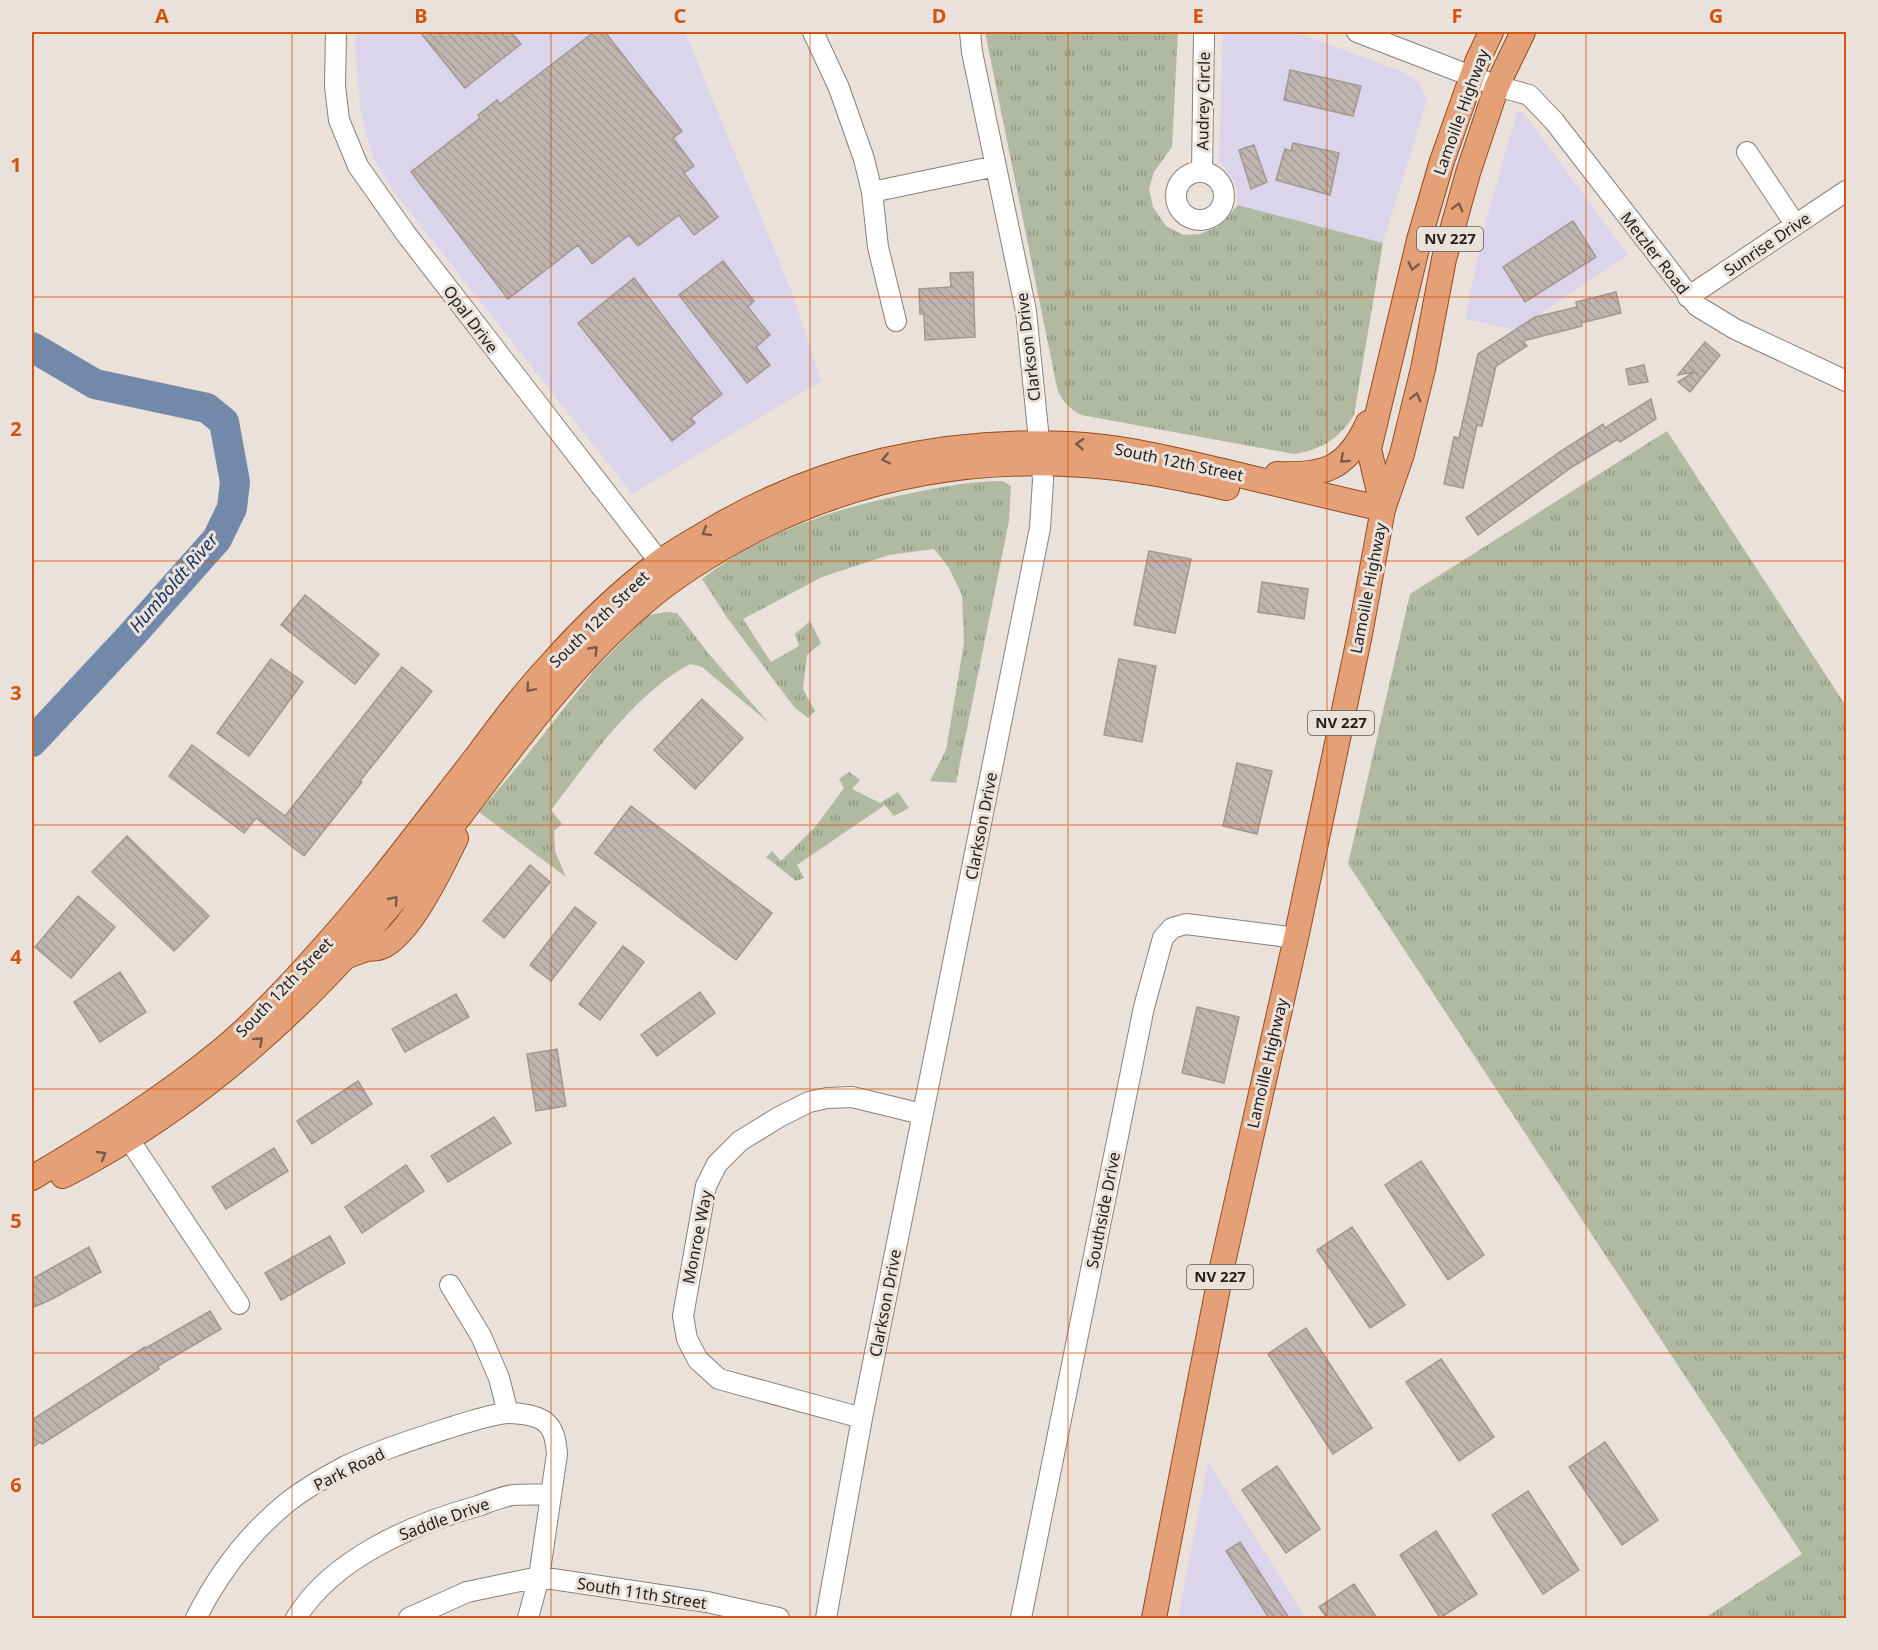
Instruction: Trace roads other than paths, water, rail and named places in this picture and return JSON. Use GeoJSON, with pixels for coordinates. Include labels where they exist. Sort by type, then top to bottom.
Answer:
{"type":"FeatureCollection","features":[{"type":"Feature","properties":{"kind":"main road","name":"Lamoille Highway"},"geometry":{"type":"LineString","coordinates":[[1382,515],[1369,449],[1419,240],[1442,161],[1472,76],[1491,32]]}},
{"type":"Feature","properties":{"kind":"main road","name":"Lamoille Highway"},"geometry":{"type":"LineString","coordinates":[[1154,1618],[1222,1267],[1296,938],[1360,634],[1382,515],[1402,454],[1444,259],[1468,173],[1497,86],[1523,32]]}},
{"type":"Feature","properties":{"kind":"main road"},"geometry":{"type":"LineString","coordinates":[[1196,464],[1264,473],[1304,475],[1325,471],[1340,463],[1355,448],[1371,418],[1399,330]]}},
{"type":"Feature","properties":{"kind":"main road","name":"South 12th Street"},"geometry":{"type":"LineString","coordinates":[[32,1193],[124,1131],[226,1046],[284,989],[323,949],[403,852],[548,667],[596,616],[665,570],[720,549],[815,503],[857,488],[889,480],[1040,453],[1106,446],[1142,451],[1196,464],[1382,515]]}},
{"type":"Feature","properties":{"kind":"main road","name":"South 12th Street"},"geometry":{"type":"LineString","coordinates":[[1040,453],[1382,515]]}},
{"type":"Feature","properties":{"kind":"main road","name":"South 12th Street"},"geometry":{"type":"LineString","coordinates":[[32,1178],[200,1090],[248,1052],[294,1009],[345,957],[416,874],[460,814],[575,670],[639,606],[665,570]]}},
{"type":"Feature","properties":{"kind":"street","name":"Opal Drive"},"geometry":{"type":"LineString","coordinates":[[336,32],[335,86],[339,120],[358,165],[413,243],[665,570]]}},
{"type":"Feature","properties":{"kind":"street"},"geometry":{"type":"LineString","coordinates":[[813,32],[839,88],[864,159],[872,192],[878,247],[896,321]]}},
{"type":"Feature","properties":{"kind":"street","name":"Clarkson Drive"},"geometry":{"type":"LineString","coordinates":[[826,1618],[862,1418],[1040,528],[1044,483],[1026,311],[970,32]]}},
{"type":"Feature","properties":{"kind":"street","name":"Audrey Circle"},"geometry":{"type":"LineString","coordinates":[[1202,171],[1204,32]]}},
{"type":"Feature","properties":{"kind":"street","name":"Metzler Road"},"geometry":{"type":"LineString","coordinates":[[1357,32],[1497,86],[1529,95],[1540,105],[1688,297],[1706,312],[1735,329],[1846,381]]}},
{"type":"Feature","properties":{"kind":"street"},"geometry":{"type":"LineString","coordinates":[[1747,152],[1795,224]]}},
{"type":"Feature","properties":{"kind":"street"},"geometry":{"type":"LineString","coordinates":[[872,192],[996,166]]}},
{"type":"Feature","properties":{"kind":"street","name":"Sunrise Drive"},"geometry":{"type":"LineString","coordinates":[[1688,297],[1846,191]]}},
{"type":"Feature","properties":{"kind":"street","name":"Southside Drive"},"geometry":{"type":"LineString","coordinates":[[1022,1618],[1144,1007],[1163,938],[1172,928],[1186,924],[1296,938]]}},
{"type":"Feature","properties":{"kind":"street","name":"Monroe Way"},"geometry":{"type":"LineString","coordinates":[[862,1418],[718,1379],[698,1360],[687,1339],[683,1316],[706,1186],[717,1164],[740,1141],[809,1102],[827,1098],[852,1097],[922,1114]]}},
{"type":"Feature","properties":{"kind":"street"},"geometry":{"type":"LineString","coordinates":[[124,1131],[239,1304]]}},
{"type":"Feature","properties":{"kind":"street"},"geometry":{"type":"LineString","coordinates":[[450,1285],[481,1336],[499,1378],[508,1413]]}},
{"type":"Feature","properties":{"kind":"street","name":"Park Road"},"geometry":{"type":"LineString","coordinates":[[196,1618],[224,1569],[244,1544],[283,1507],[317,1482],[345,1467],[416,1438],[508,1413],[526,1415],[544,1421],[556,1440],[557,1454],[550,1494]]}},
{"type":"Feature","properties":{"kind":"street"},"geometry":{"type":"LineString","coordinates":[[528,1618],[539,1577],[550,1494]]}},
{"type":"Feature","properties":{"kind":"street","name":"Saddle Drive"},"geometry":{"type":"LineString","coordinates":[[296,1618],[323,1586],[350,1563],[405,1530],[513,1495],[550,1494]]}},
{"type":"Feature","properties":{"kind":"street"},"geometry":{"type":"LineString","coordinates":[[409,1618],[466,1592],[539,1577]]}},
{"type":"Feature","properties":{"kind":"street","name":"South 11th Street"},"geometry":{"type":"LineString","coordinates":[[539,1577],[706,1610],[779,1618]]}},
{"type":"Feature","properties":{"kind":"waterway","name":"Humboldt River"},"geometry":{"type":"LineString","coordinates":[[32,347],[95,384],[207,408],[224,422],[235,482],[232,508],[217,539],[32,742]]}}]}
